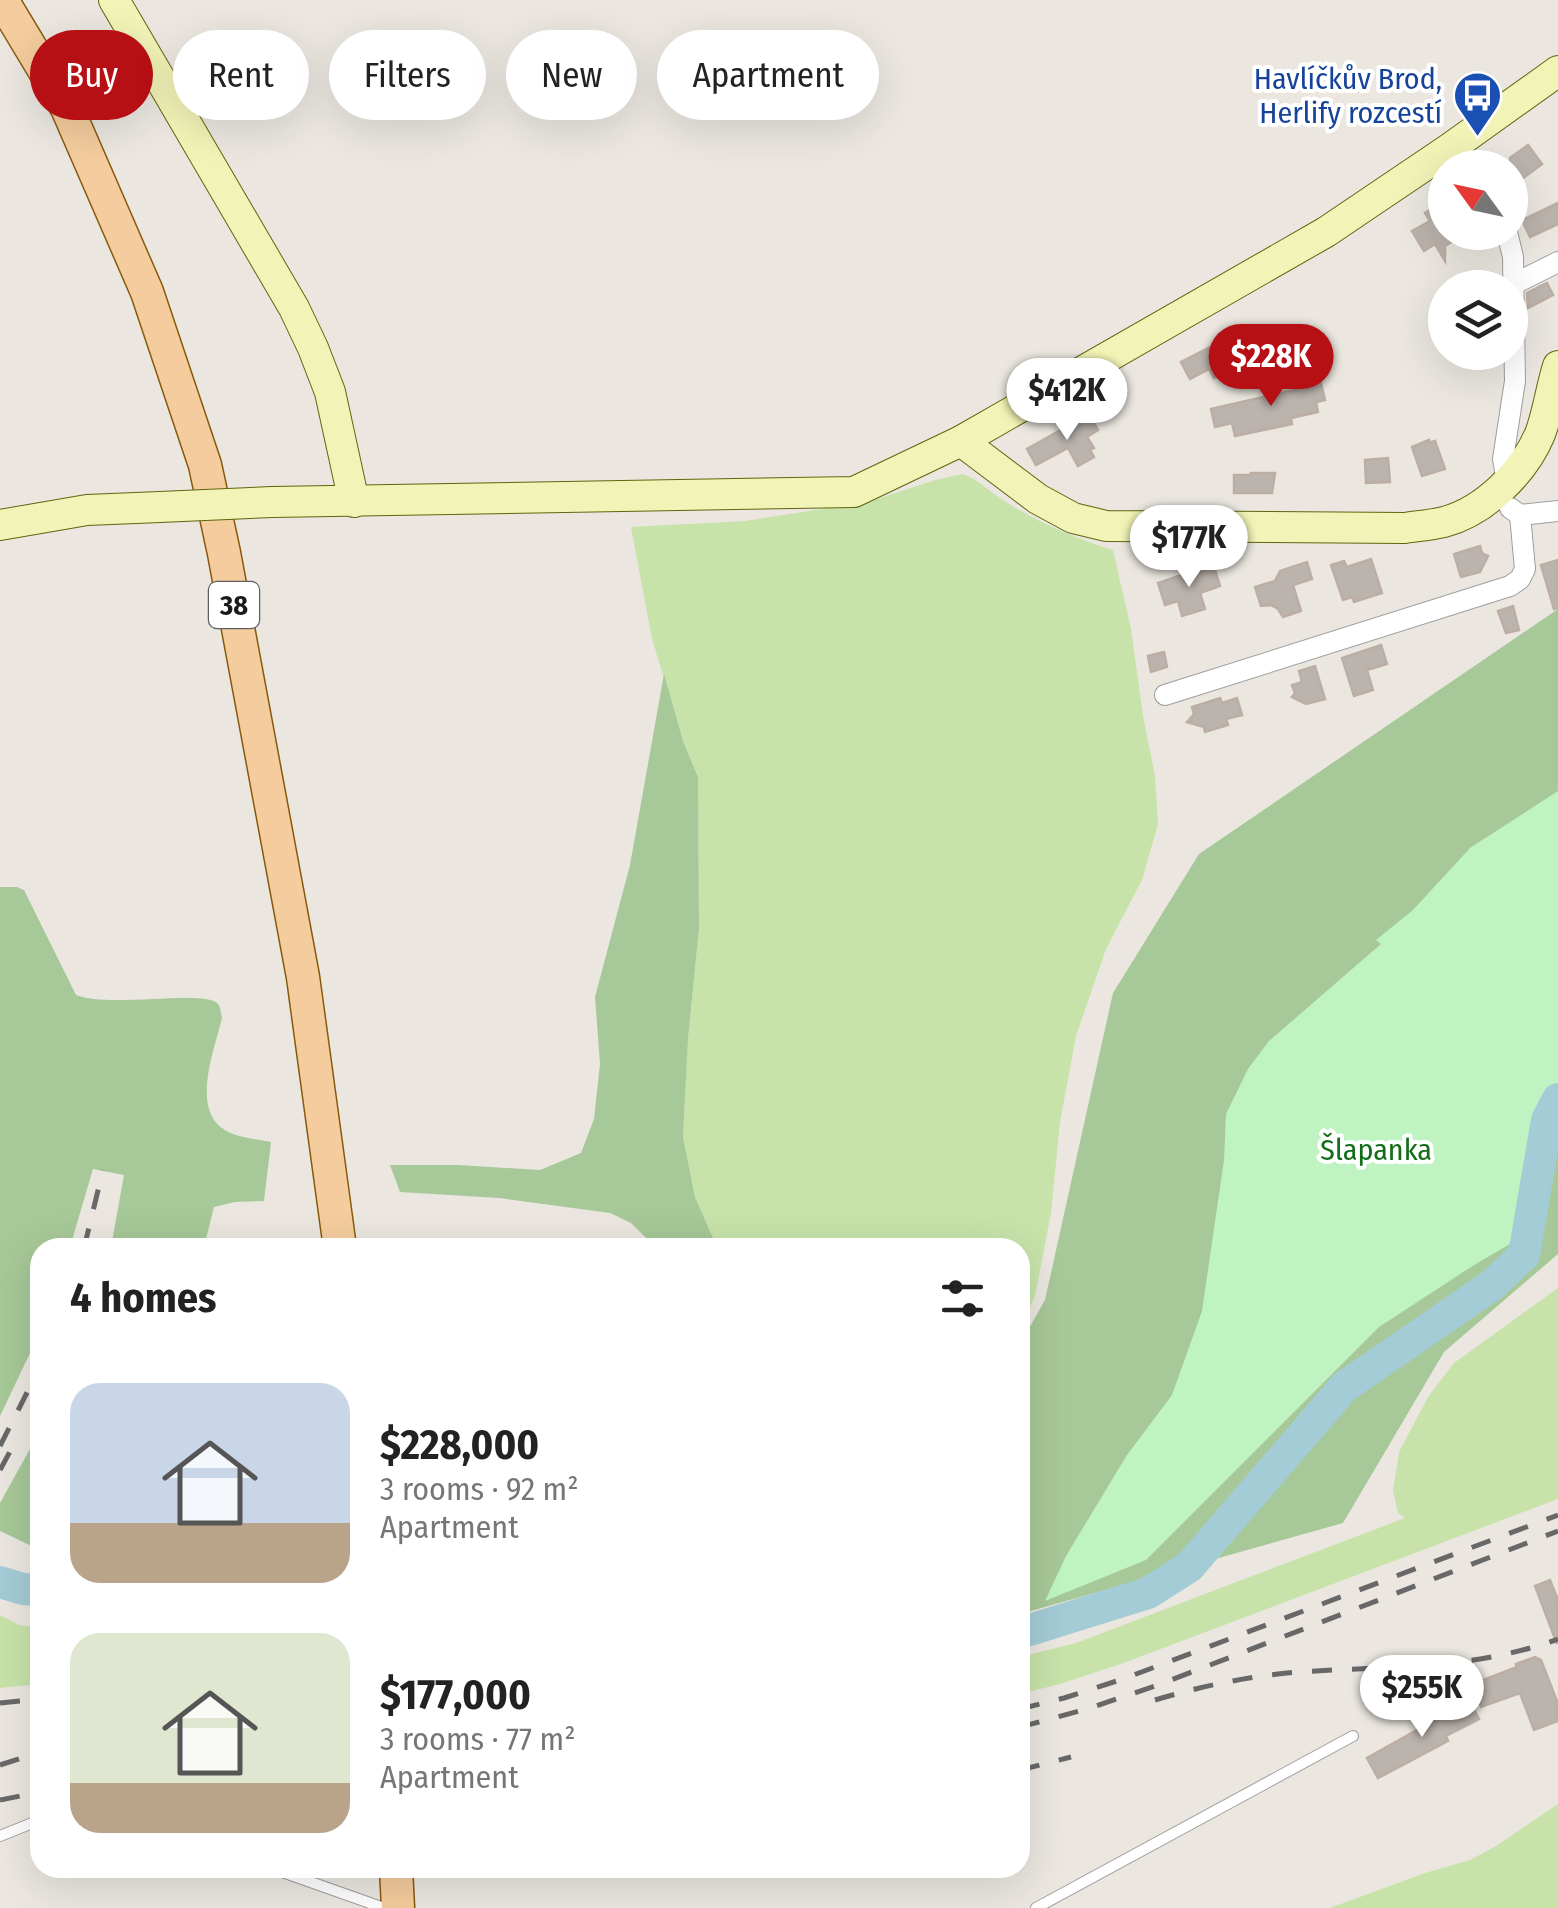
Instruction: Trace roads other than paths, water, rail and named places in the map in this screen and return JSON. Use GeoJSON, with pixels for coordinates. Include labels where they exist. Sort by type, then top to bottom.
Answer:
{"type":"FeatureCollection","features":[{"type":"Feature","properties":{"kind":"main road","name":"38"},"geometry":{"type":"LineString","coordinates":[[2,0],[67,108],[147,292],[205,464],[303,977],[339,1238]]}},
{"type":"Feature","properties":{"kind":"main road"},"geometry":{"type":"LineString","coordinates":[[396,1878],[398,1908]]}},
{"type":"Feature","properties":{"kind":"street"},"geometry":{"type":"LineString","coordinates":[[114,0],[314,348],[330,392],[354,502]]}},
{"type":"Feature","properties":{"kind":"street"},"geometry":{"type":"LineString","coordinates":[[1465,150],[1558,70]]}},
{"type":"Feature","properties":{"kind":"street"},"geometry":{"type":"LineString","coordinates":[[0,525],[88,510],[272,502],[854,492],[961,441],[1428,174]]}},
{"type":"Feature","properties":{"kind":"street"},"geometry":{"type":"LineString","coordinates":[[1528,277],[1558,262]]}},
{"type":"Feature","properties":{"kind":"street"},"geometry":{"type":"LineString","coordinates":[[961,441],[1038,499],[1073,518],[1106,526],[1406,528],[1446,522],[1478,506],[1500,489],[1527,457],[1540,433],[1558,366]]}},
{"type":"Feature","properties":{"kind":"street"},"geometry":{"type":"LineString","coordinates":[[1165,694],[1510,586],[1520,579],[1525,570],[1520,515],[1500,489],[1515,370]]}},
{"type":"Feature","properties":{"kind":"street"},"geometry":{"type":"LineString","coordinates":[[1520,515],[1558,511]]}},
{"type":"Feature","properties":{"kind":"lane"},"geometry":{"type":"LineString","coordinates":[[1036,1908],[1353,1736]]}},
{"type":"Feature","properties":{"kind":"lane"},"geometry":{"type":"LineString","coordinates":[[0,1836],[30,1824]]}},
{"type":"Feature","properties":{"kind":"lane"},"geometry":{"type":"LineString","coordinates":[[299,1878],[384,1908]]}},
{"type":"Feature","properties":{"kind":"waterway","name":"Šlapanka"},"geometry":{"type":"LineString","coordinates":[[1030,1630],[1148,1593],[1189,1567],[1344,1387],[1492,1285],[1524,1255],[1547,1120],[1558,1099]]}},
{"type":"Feature","properties":{"kind":"waterway","name":"Šlapanka"},"geometry":{"type":"LineString","coordinates":[[0,1582],[30,1589]]}},
{"type":"Feature","properties":{"kind":"railway"},"geometry":{"type":"LineString","coordinates":[[86,1238],[103,1170]]}},
{"type":"Feature","properties":{"kind":"railway"},"geometry":{"type":"LineString","coordinates":[[0,1446],[30,1387]]}},
{"type":"Feature","properties":{"kind":"railway"},"geometry":{"type":"LineString","coordinates":[[0,1470],[19,1435]]}},
{"type":"Feature","properties":{"kind":"railway"},"geometry":{"type":"LineString","coordinates":[[1030,1706],[1123,1679],[1558,1515]]}},
{"type":"Feature","properties":{"kind":"railway"},"geometry":{"type":"LineString","coordinates":[[1030,1724],[1158,1685],[1558,1531]]}},
{"type":"Feature","properties":{"kind":"railway"},"geometry":{"type":"LineString","coordinates":[[1155,1700],[1226,1682],[1280,1674],[1462,1661],[1558,1639]]}},
{"type":"Feature","properties":{"kind":"railway"},"geometry":{"type":"LineString","coordinates":[[0,1703],[30,1700]]}},
{"type":"Feature","properties":{"kind":"railway"},"geometry":{"type":"LineString","coordinates":[[0,1765],[30,1755]]}},
{"type":"Feature","properties":{"kind":"railway"},"geometry":{"type":"LineString","coordinates":[[1030,1767],[1071,1757]]}},
{"type":"Feature","properties":{"kind":"railway"},"geometry":{"type":"LineString","coordinates":[[0,1800],[30,1794]]}},
{"type":"Feature","properties":{"kind":"place","name":"Havlíčkův Brod, Herlify rozcestí"},"geometry":{"type":"Point","coordinates":[1477,138]}}]}
